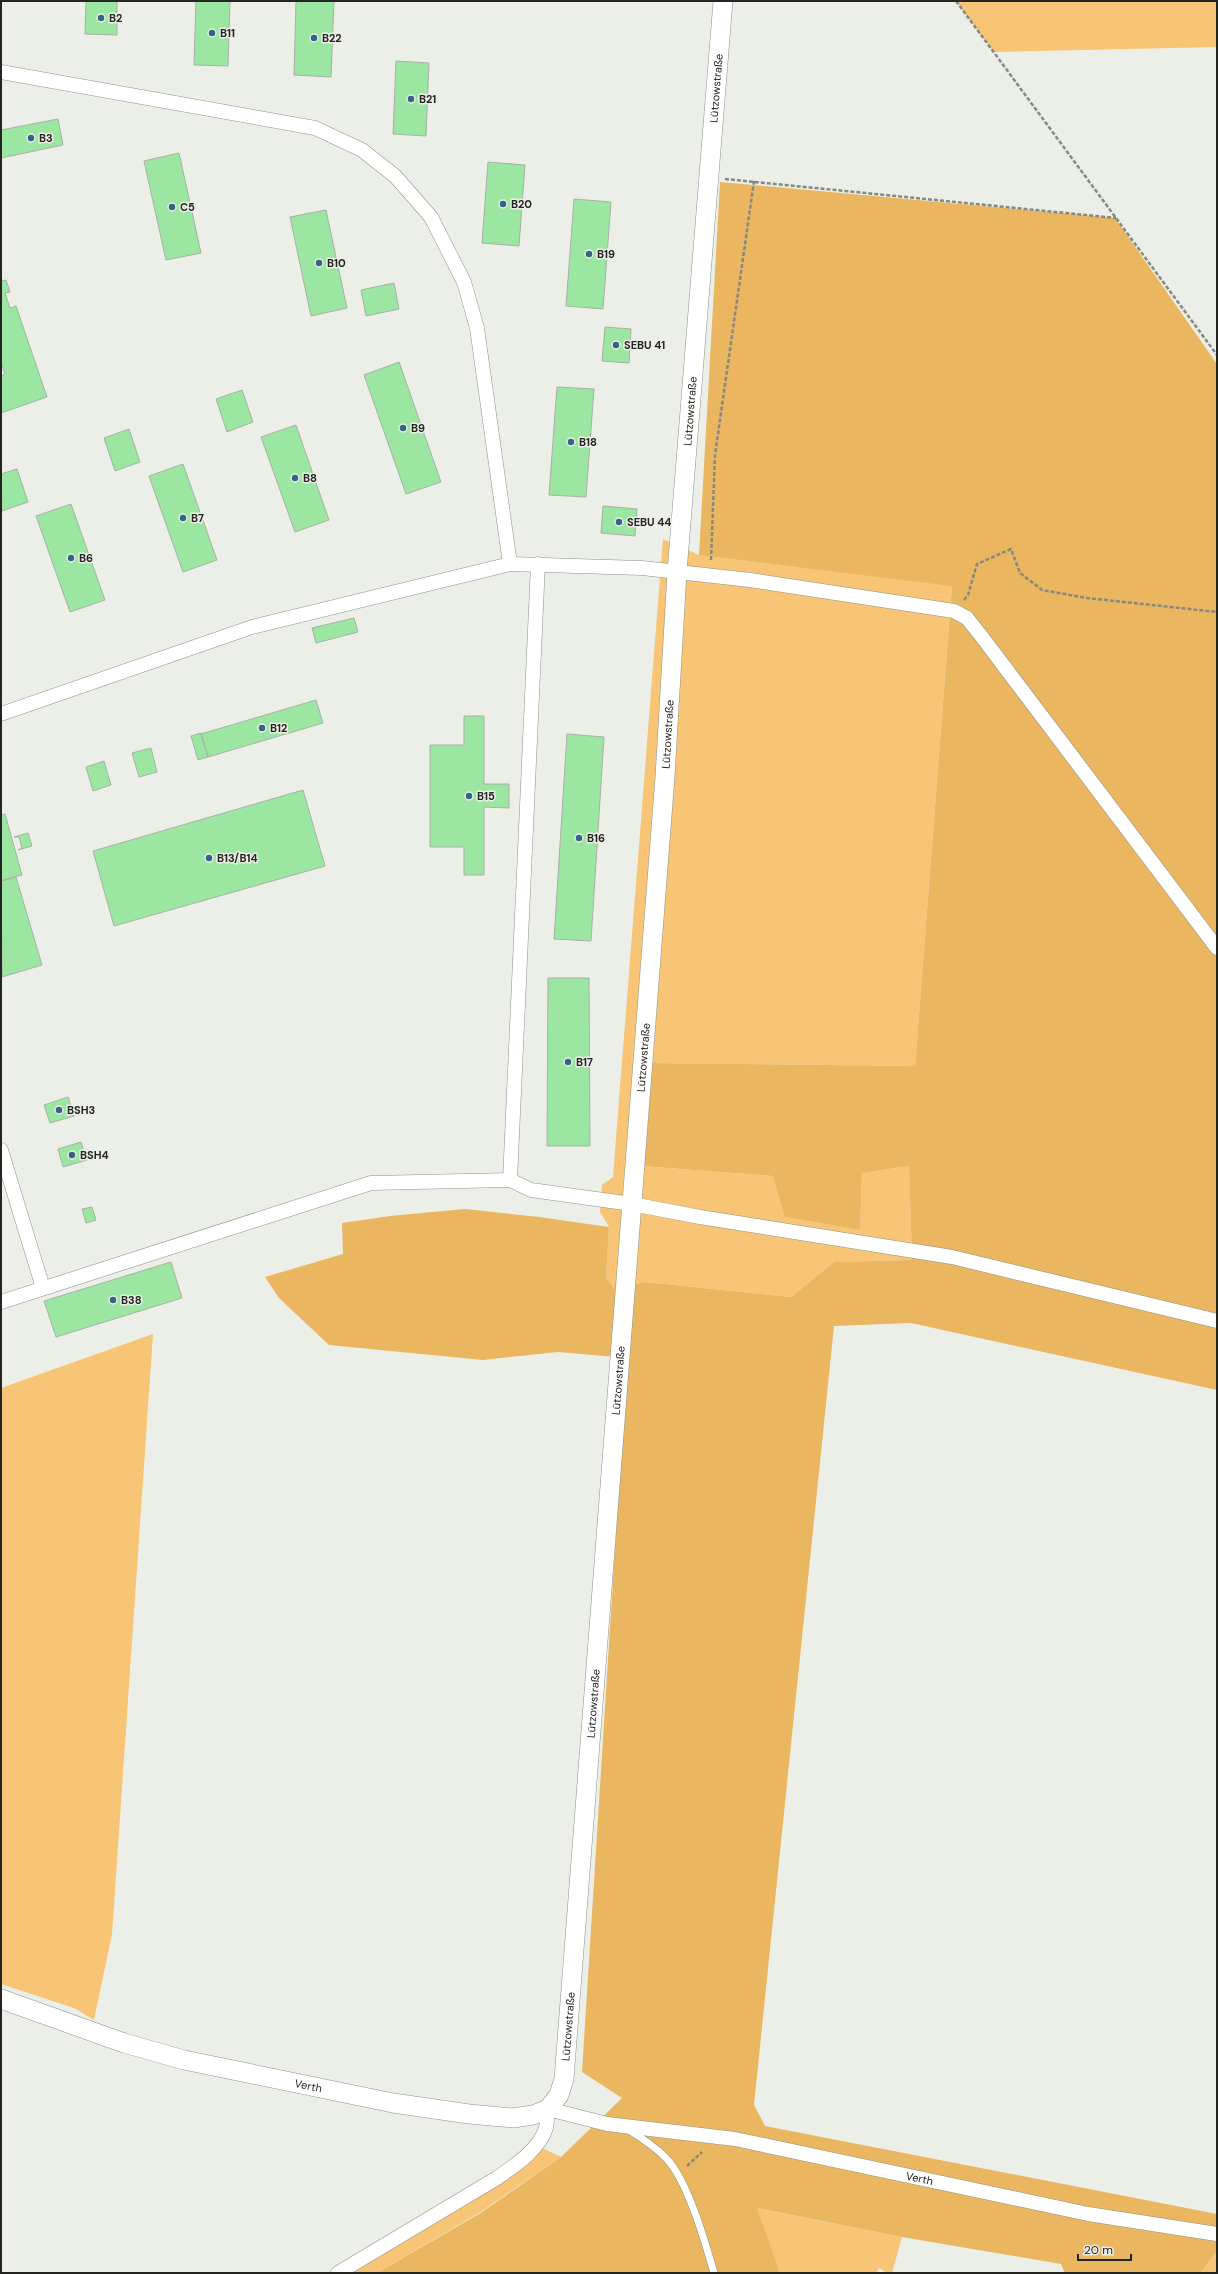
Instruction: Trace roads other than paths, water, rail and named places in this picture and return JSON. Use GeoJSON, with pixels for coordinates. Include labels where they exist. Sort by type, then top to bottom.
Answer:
{"type":"FeatureCollection","features":[{"type":"Feature","properties":{"kind":"street","name":"Lützowstraße"},"geometry":{"type":"LineString","coordinates":[[548,2109],[559,2095],[564,2079],[665,777],[677,572],[710,178],[723,1]]}},
{"type":"Feature","properties":{"kind":"street"},"geometry":{"type":"LineString","coordinates":[[1,72],[315,128],[362,150],[395,176],[431,217],[464,282],[477,328],[510,564]]}},
{"type":"Feature","properties":{"kind":"street"},"geometry":{"type":"LineString","coordinates":[[1,714],[252,627],[510,564],[642,568],[711,576],[954,611],[967,618],[982,637],[1217,948]]}},
{"type":"Feature","properties":{"kind":"street"},"geometry":{"type":"LineString","coordinates":[[510,1180],[538,564]]}},
{"type":"Feature","properties":{"kind":"street"},"geometry":{"type":"LineString","coordinates":[[1,1150],[43,1288]]}},
{"type":"Feature","properties":{"kind":"street"},"geometry":{"type":"LineString","coordinates":[[1,1302],[371,1182],[510,1180],[531,1190],[632,1204],[700,1217],[952,1257],[1217,1321]]}},
{"type":"Feature","properties":{"kind":"street","name":"Verth"},"geometry":{"type":"LineString","coordinates":[[1,2000],[124,2042],[184,2060],[386,2101],[469,2114],[513,2118],[533,2115],[548,2109],[607,2124],[735,2139],[1088,2214],[1217,2234]]}},
{"type":"Feature","properties":{"kind":"street"},"geometry":{"type":"LineString","coordinates":[[338,2273],[497,2178],[518,2162],[536,2144],[546,2129],[548,2109]]}},
{"type":"Feature","properties":{"kind":"lane","name":"Verth"},"geometry":{"type":"LineString","coordinates":[[622,2125],[651,2145],[667,2159],[692,2206],[714,2273]]}},
{"type":"Feature","properties":{"kind":"place","name":"B2"},"geometry":{"type":"Point","coordinates":[101,18]}},
{"type":"Feature","properties":{"kind":"place","name":"B11"},"geometry":{"type":"Point","coordinates":[212,33]}},
{"type":"Feature","properties":{"kind":"place","name":"B22"},"geometry":{"type":"Point","coordinates":[314,38]}},
{"type":"Feature","properties":{"kind":"place","name":"B21"},"geometry":{"type":"Point","coordinates":[411,99]}},
{"type":"Feature","properties":{"kind":"place","name":"B3"},"geometry":{"type":"Point","coordinates":[31,138]}},
{"type":"Feature","properties":{"kind":"place","name":"B20"},"geometry":{"type":"Point","coordinates":[503,204]}},
{"type":"Feature","properties":{"kind":"place","name":"C5"},"geometry":{"type":"Point","coordinates":[172,207]}},
{"type":"Feature","properties":{"kind":"place","name":"B19"},"geometry":{"type":"Point","coordinates":[589,254]}},
{"type":"Feature","properties":{"kind":"place","name":"B10"},"geometry":{"type":"Point","coordinates":[319,263]}},
{"type":"Feature","properties":{"kind":"place","name":"SEBU 41"},"geometry":{"type":"Point","coordinates":[616,345]}},
{"type":"Feature","properties":{"kind":"place","name":"B9"},"geometry":{"type":"Point","coordinates":[403,428]}},
{"type":"Feature","properties":{"kind":"place","name":"B18"},"geometry":{"type":"Point","coordinates":[571,442]}},
{"type":"Feature","properties":{"kind":"place","name":"B8"},"geometry":{"type":"Point","coordinates":[295,478]}},
{"type":"Feature","properties":{"kind":"place","name":"B7"},"geometry":{"type":"Point","coordinates":[183,518]}},
{"type":"Feature","properties":{"kind":"place","name":"SEBU 44"},"geometry":{"type":"Point","coordinates":[619,522]}},
{"type":"Feature","properties":{"kind":"place","name":"B6"},"geometry":{"type":"Point","coordinates":[71,558]}},
{"type":"Feature","properties":{"kind":"place","name":"B12"},"geometry":{"type":"Point","coordinates":[262,728]}},
{"type":"Feature","properties":{"kind":"place","name":"B15"},"geometry":{"type":"Point","coordinates":[469,796]}},
{"type":"Feature","properties":{"kind":"place","name":"B16"},"geometry":{"type":"Point","coordinates":[579,838]}},
{"type":"Feature","properties":{"kind":"place","name":"B13/B14"},"geometry":{"type":"Point","coordinates":[209,858]}},
{"type":"Feature","properties":{"kind":"place","name":"B17"},"geometry":{"type":"Point","coordinates":[568,1062]}},
{"type":"Feature","properties":{"kind":"place","name":"BSH3"},"geometry":{"type":"Point","coordinates":[59,1110]}},
{"type":"Feature","properties":{"kind":"place","name":"BSH4"},"geometry":{"type":"Point","coordinates":[72,1155]}},
{"type":"Feature","properties":{"kind":"place","name":"B38"},"geometry":{"type":"Point","coordinates":[113,1300]}}]}
